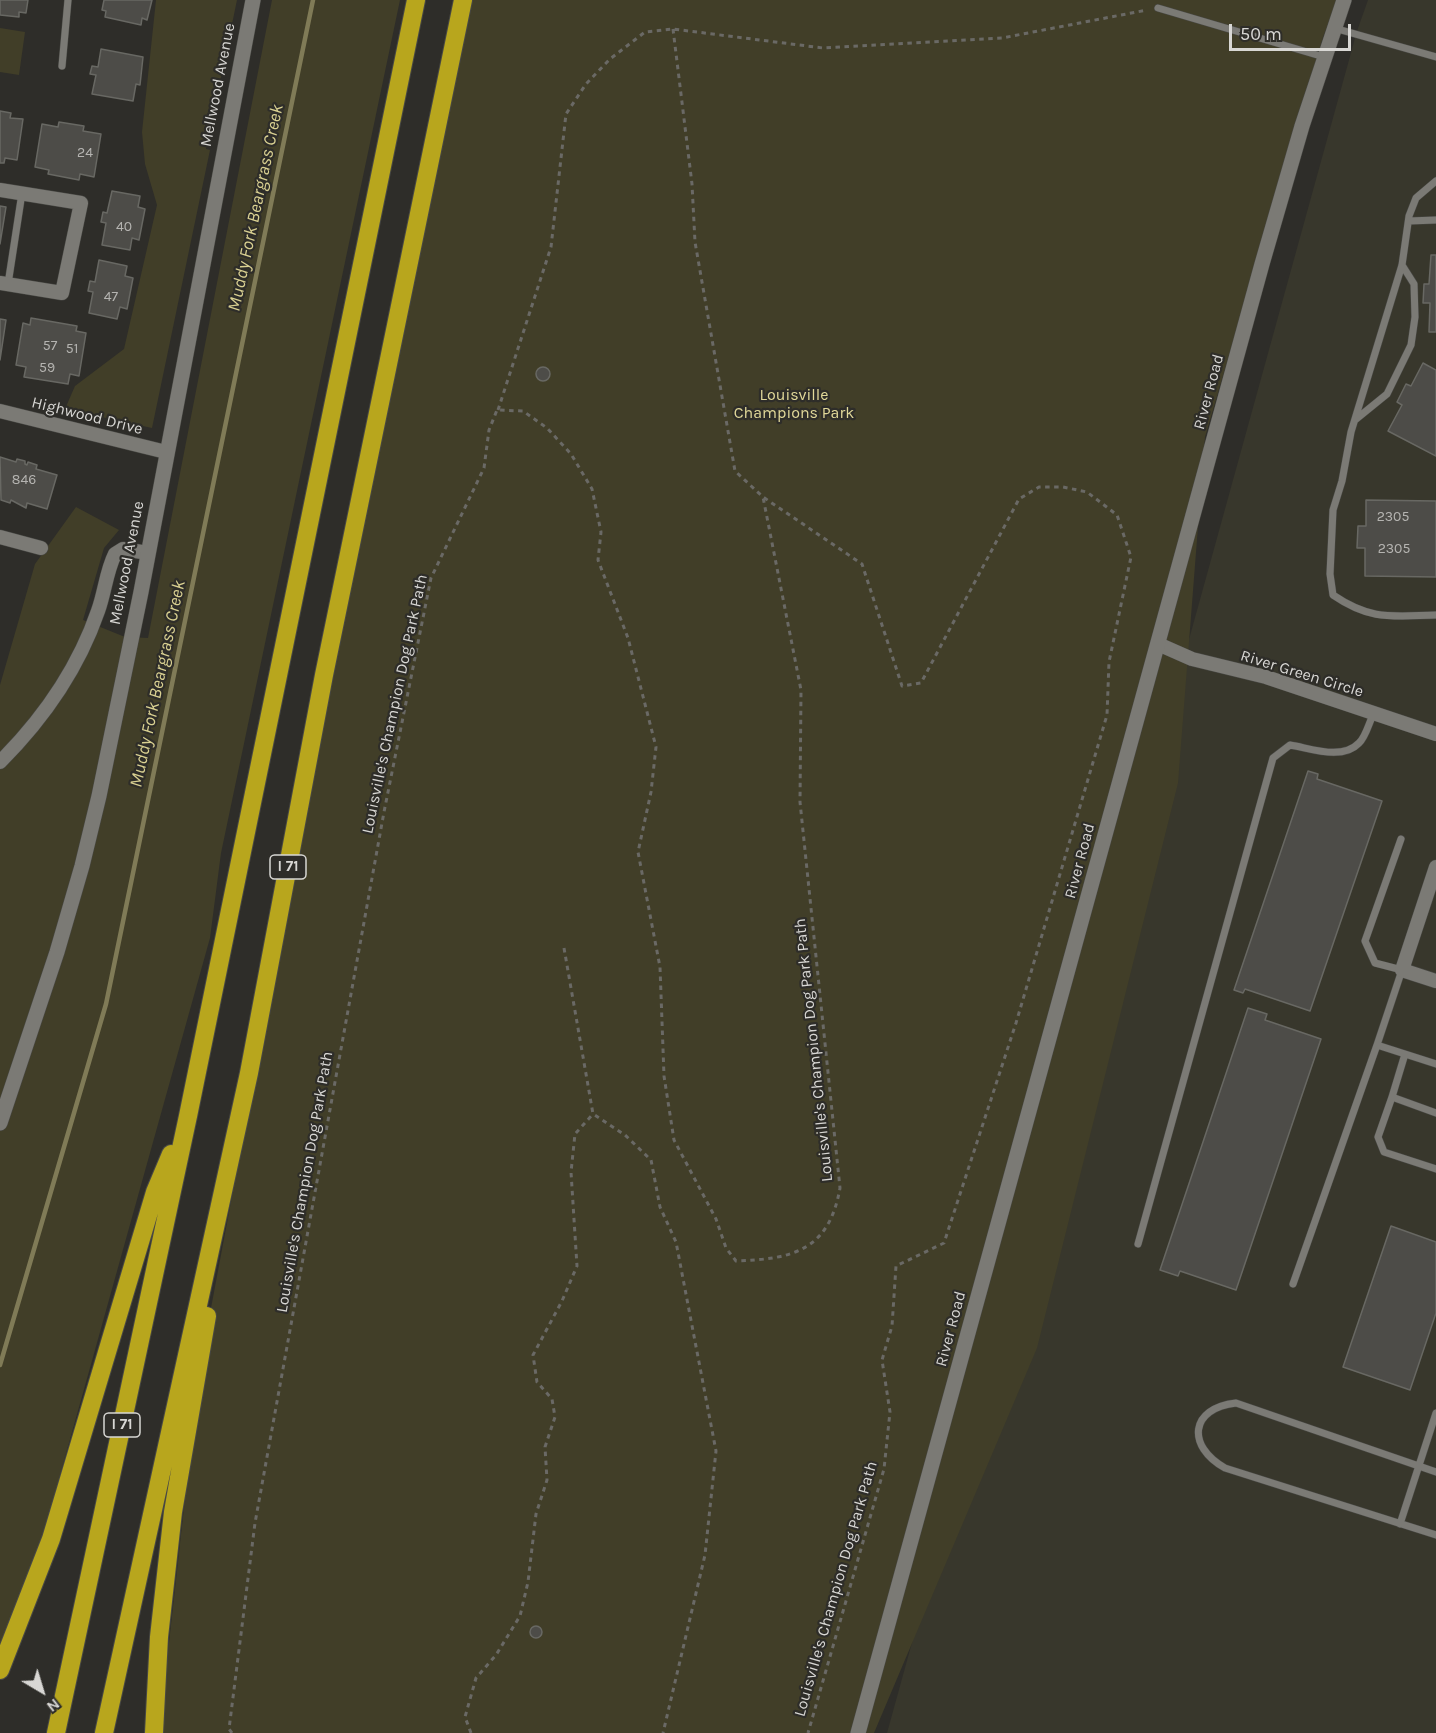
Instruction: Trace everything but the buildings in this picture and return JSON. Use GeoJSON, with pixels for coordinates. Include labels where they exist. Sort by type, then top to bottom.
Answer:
{"type":"FeatureCollection","features":[{"type":"Feature","properties":{"kind":"highway","name":"I 71"},"geometry":{"type":"LineString","coordinates":[[56,1733],[188,1116],[416,0]]}},
{"type":"Feature","properties":{"kind":"highway","name":"I 71"},"geometry":{"type":"LineString","coordinates":[[104,1733],[249,1073],[326,663],[463,0]]}},
{"type":"Feature","properties":{"kind":"highway"},"geometry":{"type":"LineString","coordinates":[[154,1733],[159,1637],[173,1512],[249,1073]]}},
{"type":"Feature","properties":{"kind":"highway"},"geometry":{"type":"LineString","coordinates":[[0,1670],[51,1539],[155,1192],[188,1116]]}},
{"type":"Feature","properties":{"kind":"street","name":"Mellwood Avenue"},"geometry":{"type":"LineString","coordinates":[[0,1124],[82,866],[148,553],[253,0]]}},
{"type":"Feature","properties":{"kind":"street","name":"River Road"},"geometry":{"type":"LineString","coordinates":[[858,1733],[1262,264],[1324,57],[1344,0]]}},
{"type":"Feature","properties":{"kind":"street"},"geometry":{"type":"LineString","coordinates":[[0,190],[81,203],[62,293],[4,284]]}},
{"type":"Feature","properties":{"kind":"street","name":"Highwood Drive"},"geometry":{"type":"LineString","coordinates":[[0,411],[166,452]]}},
{"type":"Feature","properties":{"kind":"street"},"geometry":{"type":"LineString","coordinates":[[0,537],[41,548]]}},
{"type":"Feature","properties":{"kind":"street"},"geometry":{"type":"LineString","coordinates":[[0,762],[49,707],[75,662],[98,612],[115,554],[123,549],[148,553]]}},
{"type":"Feature","properties":{"kind":"street","name":"River Green Circle"},"geometry":{"type":"LineString","coordinates":[[1158,644],[1192,659],[1266,677],[1436,734]]}},
{"type":"Feature","properties":{"kind":"street"},"geometry":{"type":"LineString","coordinates":[[1436,867],[1402,970],[1436,981]]}},
{"type":"Feature","properties":{"kind":"lane"},"geometry":{"type":"LineString","coordinates":[[62,66],[68,0]]}},
{"type":"Feature","properties":{"kind":"lane"},"geometry":{"type":"LineString","coordinates":[[1158,8],[1324,57]]}},
{"type":"Feature","properties":{"kind":"lane"},"geometry":{"type":"LineString","coordinates":[[1334,28],[1436,57]]}},
{"type":"Feature","properties":{"kind":"lane"},"geometry":{"type":"LineString","coordinates":[[1436,181],[1416,198],[1408,220],[1402,265],[1355,420],[1333,510],[1330,574],[1333,595],[1353,609],[1375,616],[1436,615]]}},
{"type":"Feature","properties":{"kind":"lane"},"geometry":{"type":"LineString","coordinates":[[4,284],[22,194]]}},
{"type":"Feature","properties":{"kind":"lane"},"geometry":{"type":"LineString","coordinates":[[1408,220],[1436,220]]}},
{"type":"Feature","properties":{"kind":"lane"},"geometry":{"type":"LineString","coordinates":[[1355,420],[1387,394],[1411,345],[1415,317],[1414,284],[1402,265]]}},
{"type":"Feature","properties":{"kind":"lane"},"geometry":{"type":"LineString","coordinates":[[1138,1244],[1273,758],[1290,745],[1335,753],[1347,751],[1360,743],[1374,713]]}},
{"type":"Feature","properties":{"kind":"lane"},"geometry":{"type":"LineString","coordinates":[[1293,1284],[1402,970],[1375,963],[1365,941],[1401,839]]}},
{"type":"Feature","properties":{"kind":"lane"},"geometry":{"type":"LineString","coordinates":[[1377,1045],[1436,1064]]}},
{"type":"Feature","properties":{"kind":"lane"},"geometry":{"type":"LineString","coordinates":[[1405,1054],[1378,1137],[1384,1152],[1436,1169]]}},
{"type":"Feature","properties":{"kind":"lane"},"geometry":{"type":"LineString","coordinates":[[1392,1097],[1436,1113]]}},
{"type":"Feature","properties":{"kind":"lane"},"geometry":{"type":"LineString","coordinates":[[1436,1472],[1236,1403],[1218,1405],[1207,1413],[1198,1435],[1201,1449],[1210,1460],[1225,1468],[1436,1535]]}},
{"type":"Feature","properties":{"kind":"lane"},"geometry":{"type":"LineString","coordinates":[[1400,1524],[1436,1413]]}},
{"type":"Feature","properties":{"kind":"path"},"geometry":{"type":"LineString","coordinates":[[498,410],[551,248],[566,114],[586,84],[610,59],[645,32],[672,29],[823,48],[1002,38],[1158,8]]}},
{"type":"Feature","properties":{"kind":"path","name":"Louisville's Champion Dog Park Path"},"geometry":{"type":"LineString","coordinates":[[672,29],[692,184],[695,242],[735,471],[763,497],[862,564],[902,686],[921,683],[1019,499],[1039,487],[1063,487],[1088,492],[1117,515],[1131,558],[1108,662],[1107,715],[1016,1023],[944,1243],[896,1266],[892,1326],[882,1360],[890,1412],[884,1469],[808,1733]]}},
{"type":"Feature","properties":{"kind":"path","name":"Louisville's Champion Dog Park Path"},"geometry":{"type":"LineString","coordinates":[[232,1733],[229,1730],[255,1523],[388,788],[431,578],[484,468],[489,430],[498,410],[523,411],[547,428],[571,454],[592,489],[601,532],[598,560],[628,638],[656,747],[651,792],[638,852],[660,967],[664,1076],[674,1140],[716,1219],[726,1248],[736,1261],[761,1260],[801,1250],[823,1235],[836,1213],[840,1188],[800,802],[801,690],[763,497]]}},
{"type":"Feature","properties":{"kind":"path"},"geometry":{"type":"LineString","coordinates":[[564,948],[593,1114],[625,1135],[651,1160],[660,1207],[676,1242],[716,1451],[705,1555],[663,1733]]}},
{"type":"Feature","properties":{"kind":"path"},"geometry":{"type":"LineString","coordinates":[[471,1733],[465,1717],[476,1678],[496,1655],[520,1616],[528,1582],[536,1514],[547,1480],[545,1447],[555,1417],[552,1399],[537,1382],[533,1355],[578,1266],[571,1172],[575,1134],[593,1114]]}},
{"type":"Feature","properties":{"kind":"shaded area"},"geometry":{"type":"Polygon","coordinates":[[[1368,0],[1436,0],[1436,1733],[887,1733],[1357,31],[1368,0]]]}},
{"type":"Feature","properties":{"kind":"green space"},"geometry":{"type":"Polygon","coordinates":[[[156,0],[237,0],[206,149],[210,150],[152,428],[65,409],[75,386],[124,349],[157,205],[145,164],[142,132],[156,0]]]}},
{"type":"Feature","properties":{"kind":"green space"},"geometry":{"type":"Polygon","coordinates":[[[272,0],[400,0],[221,853],[210,938],[38,1554],[0,1645],[0,685],[35,564],[76,507],[119,530],[104,548],[83,620],[125,637],[148,638],[272,0]]]}},
{"type":"Feature","properties":{"kind":"green space","name":"Louisville Champions Park"},"geometry":{"type":"Polygon","coordinates":[[[471,0],[1337,0],[1323,37],[1205,437],[1178,783],[1037,1348],[874,1733],[159,1733],[199,1372],[390,354],[471,0]]]}},
{"type":"Feature","properties":{"kind":"green space"},"geometry":{"type":"Polygon","coordinates":[[[0,28],[25,32],[19,75],[0,72],[0,28]]]}},
{"type":"Feature","properties":{"kind":"waterway","name":"Muddy Fork Beargrass Creek"},"geometry":{"type":"LineString","coordinates":[[0,1365],[106,1004],[313,0]]}}]}
